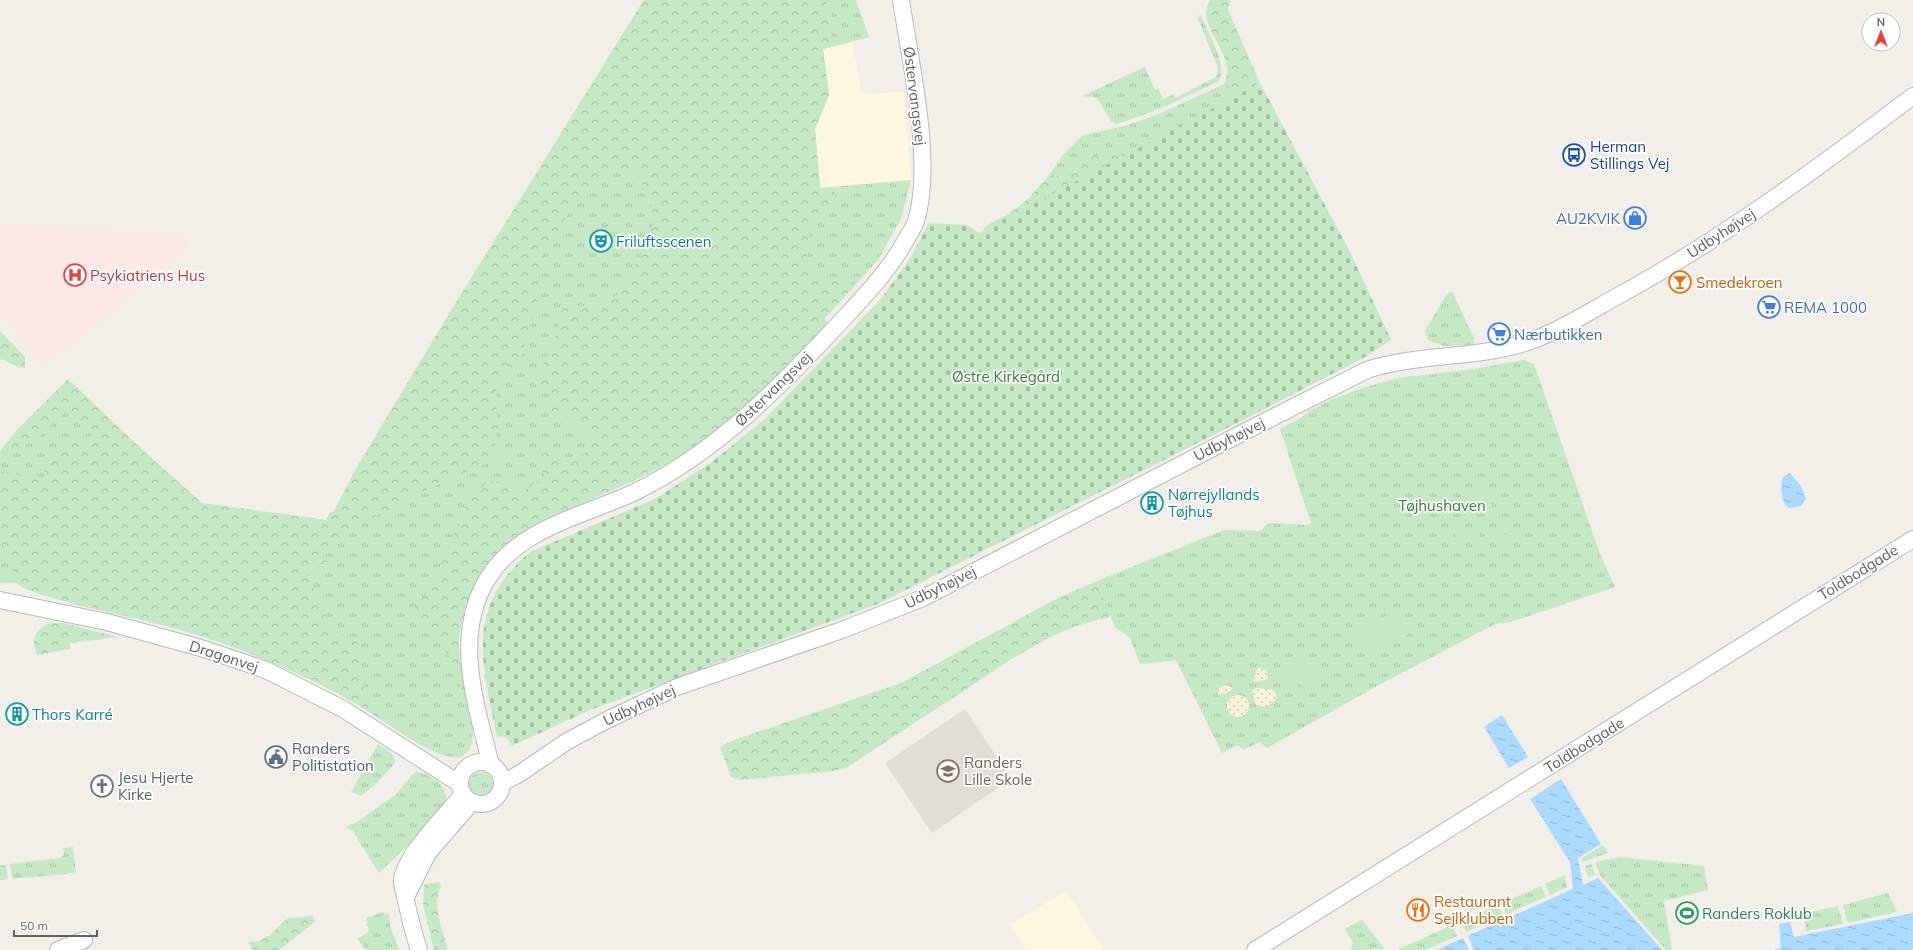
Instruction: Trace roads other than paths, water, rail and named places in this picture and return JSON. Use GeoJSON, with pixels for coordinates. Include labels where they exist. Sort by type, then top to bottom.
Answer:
{"type":"FeatureCollection","features":[{"type":"Feature","properties":{"kind":"street","name":"Østervangsvej"},"geometry":{"type":"LineString","coordinates":[[493,771],[480,720],[470,670],[469,646],[471,620],[488,579],[502,560],[518,546],[538,532],[635,492],[661,477],[708,447],[751,414],[879,281],[899,252],[916,221],[922,189],[922,159],[917,103],[901,0]]}},
{"type":"Feature","properties":{"kind":"street","name":"Udbyhøjvej"},"geometry":{"type":"LineString","coordinates":[[493,771],[527,768],[566,742],[607,720],[677,687],[842,630],[922,598],[1246,430],[1367,370],[1411,359],[1486,352],[1536,339],[1653,277],[1728,230],[1851,143],[1913,96]]}},
{"type":"Feature","properties":{"kind":"street","name":"Toldbodgade"},"geometry":{"type":"LineString","coordinates":[[1255,950],[1913,538]]}},
{"type":"Feature","properties":{"kind":"street","name":"Dragonvej"},"geometry":{"type":"LineString","coordinates":[[0,600],[107,622],[201,648],[266,670],[344,709],[429,763],[465,788]]}},
{"type":"Feature","properties":{"kind":"street"},"geometry":{"type":"LineString","coordinates":[[419,950],[409,917],[406,898],[428,853],[465,788],[473,764],[493,771],[501,790],[492,801],[479,804],[465,788]]}},
{"type":"Feature","properties":{"kind":"street"},"geometry":{"type":"LineString","coordinates":[[58,950],[84,940]]}},
{"type":"Feature","properties":{"kind":"water"},"geometry":{"type":"Polygon","coordinates":[[[1790,473],[1801,486],[1806,499],[1801,506],[1789,508],[1784,502],[1781,486],[1782,478],[1790,473]]]}},
{"type":"Feature","properties":{"kind":"water"},"geometry":{"type":"Polygon","coordinates":[[[1502,715],[1528,757],[1509,768],[1484,727],[1502,715]]]}},
{"type":"Feature","properties":{"kind":"water"},"geometry":{"type":"Polygon","coordinates":[[[1561,779],[1601,844],[1578,858],[1583,885],[1598,878],[1662,950],[1436,950],[1573,889],[1570,862],[1530,799],[1561,779]]]}},
{"type":"Feature","properties":{"kind":"water"},"geometry":{"type":"Polygon","coordinates":[[[1913,913],[1913,950],[1773,950],[1781,948],[1779,924],[1790,922],[1794,937],[1913,913]]]}},
{"type":"Feature","properties":{"kind":"place","name":"Herman Stillings Vej"},"geometry":{"type":"Point","coordinates":[1574,155]}},
{"type":"Feature","properties":{"kind":"place","name":"AU2KVIK"},"geometry":{"type":"Point","coordinates":[1635,218]}},
{"type":"Feature","properties":{"kind":"place","name":"Friluftsscenen"},"geometry":{"type":"Point","coordinates":[601,241]}},
{"type":"Feature","properties":{"kind":"place","name":"Psykiatriens Hus"},"geometry":{"type":"Point","coordinates":[75,275]}},
{"type":"Feature","properties":{"kind":"place","name":"Smedekroen"},"geometry":{"type":"Point","coordinates":[1680,282]}},
{"type":"Feature","properties":{"kind":"place","name":"REMA 1000"},"geometry":{"type":"Point","coordinates":[1769,307]}},
{"type":"Feature","properties":{"kind":"place","name":"Nærbutikken"},"geometry":{"type":"Point","coordinates":[1499,334]}},
{"type":"Feature","properties":{"kind":"place","name":"Nørrejyllands Tøjhus"},"geometry":{"type":"Point","coordinates":[1152,503]}},
{"type":"Feature","properties":{"kind":"place","name":"Thors Karré"},"geometry":{"type":"Point","coordinates":[17,714]}},
{"type":"Feature","properties":{"kind":"place","name":"Randers Politistation"},"geometry":{"type":"Point","coordinates":[276,757]}},
{"type":"Feature","properties":{"kind":"place","name":"Randers Lille Skole"},"geometry":{"type":"Point","coordinates":[948,771]}},
{"type":"Feature","properties":{"kind":"place","name":"Jesu Hjerte Kirke"},"geometry":{"type":"Point","coordinates":[102,786]}},
{"type":"Feature","properties":{"kind":"place","name":"Restaurant Sejlklubben"},"geometry":{"type":"Point","coordinates":[1418,910]}},
{"type":"Feature","properties":{"kind":"place","name":"Randers Roklub"},"geometry":{"type":"Point","coordinates":[1687,913]}},
{"type":"Feature","properties":{"kind":"park label","name":"Østre Kirkegård"},"geometry":{"type":"Point","coordinates":[1006,376]}},
{"type":"Feature","properties":{"kind":"park label","name":"Tøjhushaven"},"geometry":{"type":"Point","coordinates":[1442,505]}}]}
